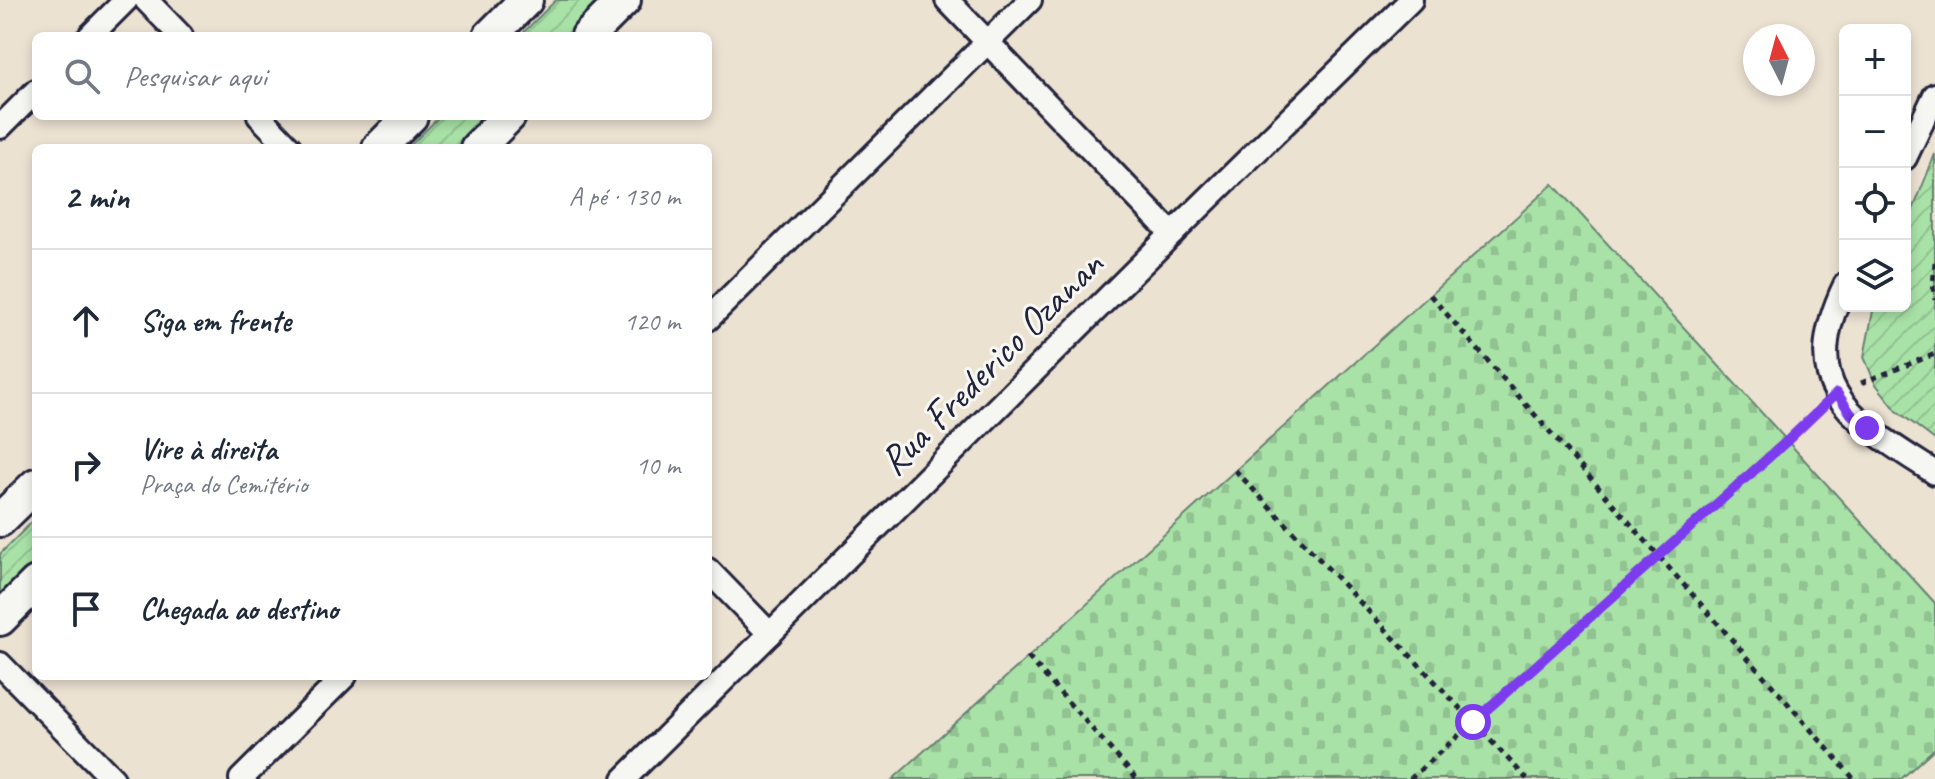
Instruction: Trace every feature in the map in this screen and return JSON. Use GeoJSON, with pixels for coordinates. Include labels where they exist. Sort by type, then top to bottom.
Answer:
{"type":"FeatureCollection","features":[{"type":"Feature","properties":{"kind":"main road"},"geometry":{"type":"LineString","coordinates":[[494,32],[526,0]]}},
{"type":"Feature","properties":{"kind":"main road"},"geometry":{"type":"LineString","coordinates":[[592,32],[624,0]]}},
{"type":"Feature","properties":{"kind":"main road"},"geometry":{"type":"LineString","coordinates":[[383,144],[407,120]]}},
{"type":"Feature","properties":{"kind":"main road"},"geometry":{"type":"LineString","coordinates":[[481,144],[505,120]]}},
{"type":"Feature","properties":{"kind":"main road"},"geometry":{"type":"LineString","coordinates":[[0,520],[32,489]]}},
{"type":"Feature","properties":{"kind":"main road"},"geometry":{"type":"LineString","coordinates":[[0,619],[32,587]]}},
{"type":"Feature","properties":{"kind":"street"},"geometry":{"type":"LineString","coordinates":[[94,32],[126,0]]}},
{"type":"Feature","properties":{"kind":"street"},"geometry":{"type":"LineString","coordinates":[[146,0],[177,32]]}},
{"type":"Feature","properties":{"kind":"street"},"geometry":{"type":"LineString","coordinates":[[947,0],[1172,234]]}},
{"type":"Feature","properties":{"kind":"street"},"geometry":{"type":"LineString","coordinates":[[712,315],[1030,0]]}},
{"type":"Feature","properties":{"kind":"street","name":"Rua Frederico Ozanan"},"geometry":{"type":"LineString","coordinates":[[624,779],[1411,0]]}},
{"type":"Feature","properties":{"kind":"street"},"geometry":{"type":"LineString","coordinates":[[0,127],[32,95]]}},
{"type":"Feature","properties":{"kind":"street"},"geometry":{"type":"LineString","coordinates":[[1911,145],[1935,95]]}},
{"type":"Feature","properties":{"kind":"street"},"geometry":{"type":"LineString","coordinates":[[263,120],[286,144]]}},
{"type":"Feature","properties":{"kind":"street"},"geometry":{"type":"LineString","coordinates":[[1839,298],[1827,333],[1825,351],[1828,374],[1837,393],[1851,414],[1867,428],[1935,473]]}},
{"type":"Feature","properties":{"kind":"street"},"geometry":{"type":"LineString","coordinates":[[712,574],[770,634]]}},
{"type":"Feature","properties":{"kind":"street"},"geometry":{"type":"LineString","coordinates":[[0,664],[113,779]]}},
{"type":"Feature","properties":{"kind":"street"},"geometry":{"type":"LineString","coordinates":[[241,779],[341,680]]}},
{"type":"Feature","properties":{"kind":"path"},"geometry":{"type":"LineString","coordinates":[[1935,262],[1935,300]]}},
{"type":"Feature","properties":{"kind":"path"},"geometry":{"type":"LineString","coordinates":[[1430,295],[1854,779]]}},
{"type":"Feature","properties":{"kind":"path"},"geometry":{"type":"LineString","coordinates":[[1410,779],[1837,393],[1935,354]]}},
{"type":"Feature","properties":{"kind":"path"},"geometry":{"type":"LineString","coordinates":[[1235,470],[1527,779]]}},
{"type":"Feature","properties":{"kind":"path"},"geometry":{"type":"LineString","coordinates":[[1028,657],[1137,779]]}},
{"type":"Feature","properties":{"kind":"green space"},"geometry":{"type":"Polygon","coordinates":[[[556,0],[605,0],[574,32],[524,32],[556,0]]]}},
{"type":"Feature","properties":{"kind":"green space"},"geometry":{"type":"Polygon","coordinates":[[[436,120],[486,120],[462,144],[412,144],[436,120]]]}},
{"type":"Feature","properties":{"kind":"green space"},"geometry":{"type":"Polygon","coordinates":[[[1935,154],[1935,440],[1897,411],[1875,383],[1864,357],[1873,312],[1911,312],[1911,215],[1935,154]]]}},
{"type":"Feature","properties":{"kind":"green space"},"geometry":{"type":"Polygon","coordinates":[[[1553,184],[1935,603],[1935,748],[1901,779],[893,779],[1553,184]]]}},
{"type":"Feature","properties":{"kind":"green space"},"geometry":{"type":"Polygon","coordinates":[[[32,522],[32,572],[0,604],[0,554],[32,522]]]}},
{"type":"Feature","properties":{"kind":"route"},"geometry":{"type":"LineString","coordinates":[[1473,722],[1837,393],[1851,414],[1867,428]]}}]}
